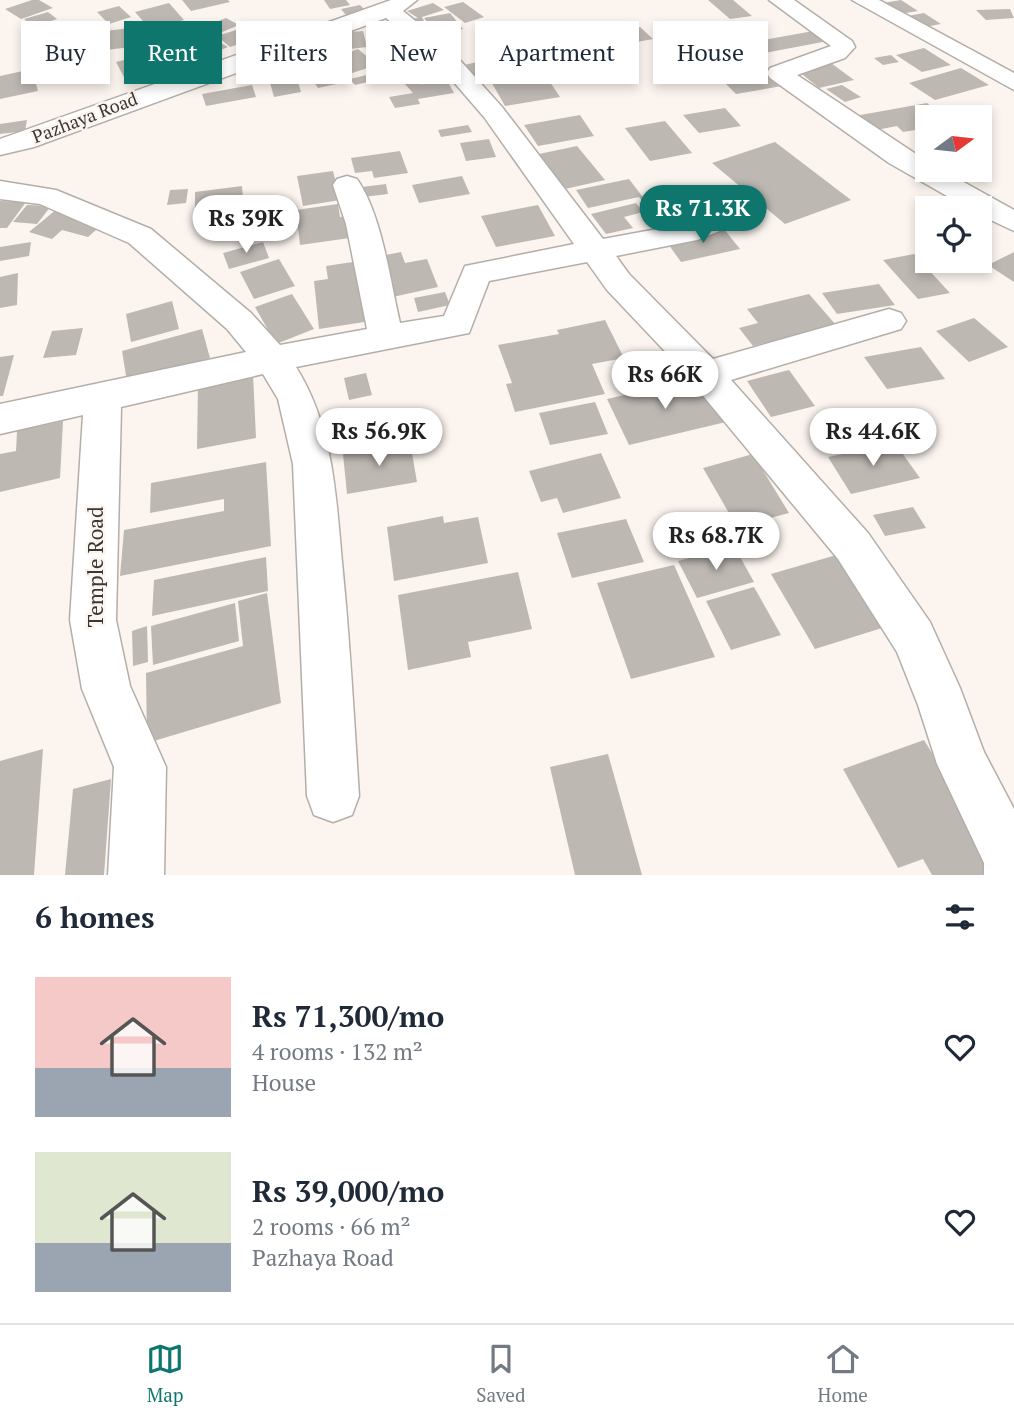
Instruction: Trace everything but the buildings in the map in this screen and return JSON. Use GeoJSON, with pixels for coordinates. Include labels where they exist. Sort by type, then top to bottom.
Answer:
{"type":"FeatureCollection","features":[{"type":"Feature","properties":{"kind":"street"},"geometry":{"type":"LineString","coordinates":[[780,0],[841,41],[843,47],[837,53],[779,73],[899,157],[1014,222]]}},
{"type":"Feature","properties":{"kind":"street"},"geometry":{"type":"LineString","coordinates":[[863,0],[1014,83]]}},
{"type":"Feature","properties":{"kind":"street"},"geometry":{"type":"LineString","coordinates":[[398,5],[493,113],[618,282],[705,373],[853,547],[914,638],[943,705],[963,764],[1011,860],[1012,875]]}},
{"type":"Feature","properties":{"kind":"street","name":"Pazhaya Road"},"geometry":{"type":"LineString","coordinates":[[0,147],[25,141],[398,5]]}},
{"type":"Feature","properties":{"kind":"street"},"geometry":{"type":"LineString","coordinates":[[347,185],[360,224],[386,338]]}},
{"type":"Feature","properties":{"kind":"street"},"geometry":{"type":"LineString","coordinates":[[0,190],[46,196],[140,236],[239,321],[272,359],[296,398],[313,464],[323,594],[332,796]]}},
{"type":"Feature","properties":{"kind":"street"},"geometry":{"type":"LineString","coordinates":[[0,419],[272,359],[457,325],[476,273],[686,233],[747,210]]}},
{"type":"Feature","properties":{"kind":"street"},"geometry":{"type":"LineString","coordinates":[[705,373],[889,321]]}},
{"type":"Feature","properties":{"kind":"street","name":"Temple Road"},"geometry":{"type":"LineString","coordinates":[[103,397],[93,620],[106,689],[140,767],[136,875]]}}]}
